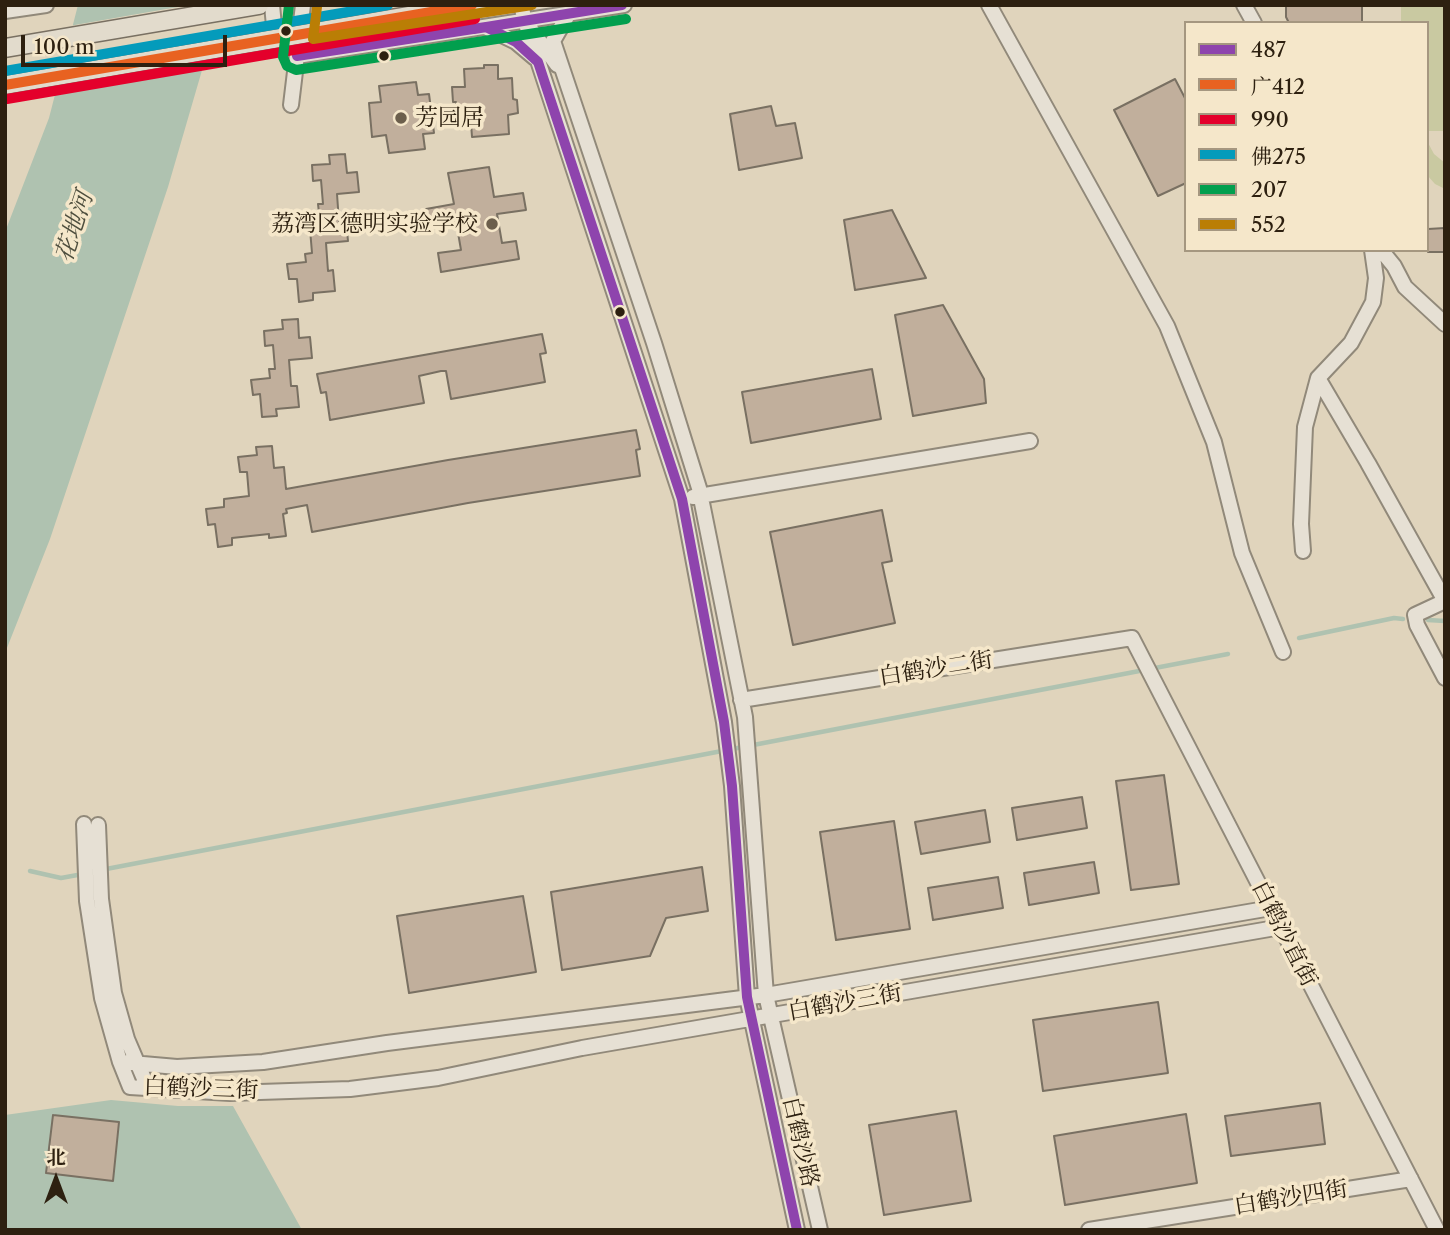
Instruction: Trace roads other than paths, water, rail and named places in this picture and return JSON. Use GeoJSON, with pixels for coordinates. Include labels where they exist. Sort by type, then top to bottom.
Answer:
{"type":"FeatureCollection","features":[{"type":"Feature","properties":{"kind":"main road"},"geometry":{"type":"LineString","coordinates":[[5,48],[259,5]]}},
{"type":"Feature","properties":{"kind":"main road"},"geometry":{"type":"LineString","coordinates":[[5,85],[473,5]]}},
{"type":"Feature","properties":{"kind":"street"},"geometry":{"type":"LineString","coordinates":[[5,11],[46,5]]}},
{"type":"Feature","properties":{"kind":"street"},"geometry":{"type":"LineString","coordinates":[[272,5],[274,26]]}},
{"type":"Feature","properties":{"kind":"street"},"geometry":{"type":"LineString","coordinates":[[291,105],[303,5]]}},
{"type":"Feature","properties":{"kind":"street","name":"白鹤沙路"},"geometry":{"type":"LineString","coordinates":[[521,5],[682,499],[724,722],[732,786],[747,997],[797,1230]]}},
{"type":"Feature","properties":{"kind":"street"},"geometry":{"type":"LineString","coordinates":[[296,57],[624,5]]}},
{"type":"Feature","properties":{"kind":"street"},"geometry":{"type":"LineString","coordinates":[[989,5],[1167,326],[1214,442],[1242,552],[1283,652]]}},
{"type":"Feature","properties":{"kind":"street"},"geometry":{"type":"LineString","coordinates":[[1244,5],[1253,21]]}},
{"type":"Feature","properties":{"kind":"street","name":"白鹤沙路"},"geometry":{"type":"LineString","coordinates":[[568,15],[553,41],[654,343],[700,496],[745,717],[766,995],[820,1230]]}},
{"type":"Feature","properties":{"kind":"street"},"geometry":{"type":"LineString","coordinates":[[525,21],[564,75]]}},
{"type":"Feature","properties":{"kind":"street"},"geometry":{"type":"LineString","coordinates":[[486,27],[516,42],[538,62]]}},
{"type":"Feature","properties":{"kind":"street"},"geometry":{"type":"LineString","coordinates":[[1303,551],[1301,524],[1305,427],[1318,378],[1351,343],[1373,302],[1376,278],[1372,252]]}},
{"type":"Feature","properties":{"kind":"street"},"geometry":{"type":"LineString","coordinates":[[1383,252],[1405,287],[1445,324]]}},
{"type":"Feature","properties":{"kind":"street"},"geometry":{"type":"LineString","coordinates":[[1318,378],[1445,601],[1415,615],[1417,625],[1445,678]]}},
{"type":"Feature","properties":{"kind":"street"},"geometry":{"type":"LineString","coordinates":[[682,499],[1030,441]]}},
{"type":"Feature","properties":{"kind":"street","name":"白鹤沙二街"},"geometry":{"type":"LineString","coordinates":[[741,700],[1132,638]]}},
{"type":"Feature","properties":{"kind":"street","name":"白鹤沙直街"},"geometry":{"type":"LineString","coordinates":[[1132,638],[1437,1230]]}},
{"type":"Feature","properties":{"kind":"street"},"geometry":{"type":"LineString","coordinates":[[91,831],[102,998],[120,1062]]}},
{"type":"Feature","properties":{"kind":"street"},"geometry":{"type":"LineString","coordinates":[[94,900],[127,1040],[148,1088]]}},
{"type":"Feature","properties":{"kind":"street","name":"白鹤沙三街"},"geometry":{"type":"LineString","coordinates":[[1271,908],[766,995],[387,1043],[263,1062],[177,1067],[120,1062],[130,1087],[230,1093],[350,1089],[438,1077],[582,1048],[1281,927]]}},
{"type":"Feature","properties":{"kind":"street","name":"白鹤沙四街"},"geometry":{"type":"LineString","coordinates":[[1088,1230],[1411,1179]]}},
{"type":"Feature","properties":{"kind":"water","name":"花地河"},"geometry":{"type":"Polygon","coordinates":[[[78,5],[221,5],[168,187],[50,539],[5,653],[5,232],[49,118],[78,5]]]}},
{"type":"Feature","properties":{"kind":"water"},"geometry":{"type":"Polygon","coordinates":[[[111,1100],[178,1106],[233,1106],[302,1230],[5,1230],[5,1115],[111,1100]]]}},
{"type":"Feature","properties":{"kind":"waterway"},"geometry":{"type":"LineString","coordinates":[[1299,638],[1394,618],[1403,619]]}},
{"type":"Feature","properties":{"kind":"waterway"},"geometry":{"type":"LineString","coordinates":[[1428,620],[1445,621]]}},
{"type":"Feature","properties":{"kind":"waterway"},"geometry":{"type":"LineString","coordinates":[[101,870],[1228,654]]}},
{"type":"Feature","properties":{"kind":"waterway"},"geometry":{"type":"LineString","coordinates":[[30,871],[61,878],[83,874]]}},
{"type":"Feature","properties":{"kind":"place","name":"芳园居"},"geometry":{"type":"Point","coordinates":[401,118]}},
{"type":"Feature","properties":{"kind":"place","name":"荔湾区德明实验学校"},"geometry":{"type":"Point","coordinates":[492,224]}}]}
